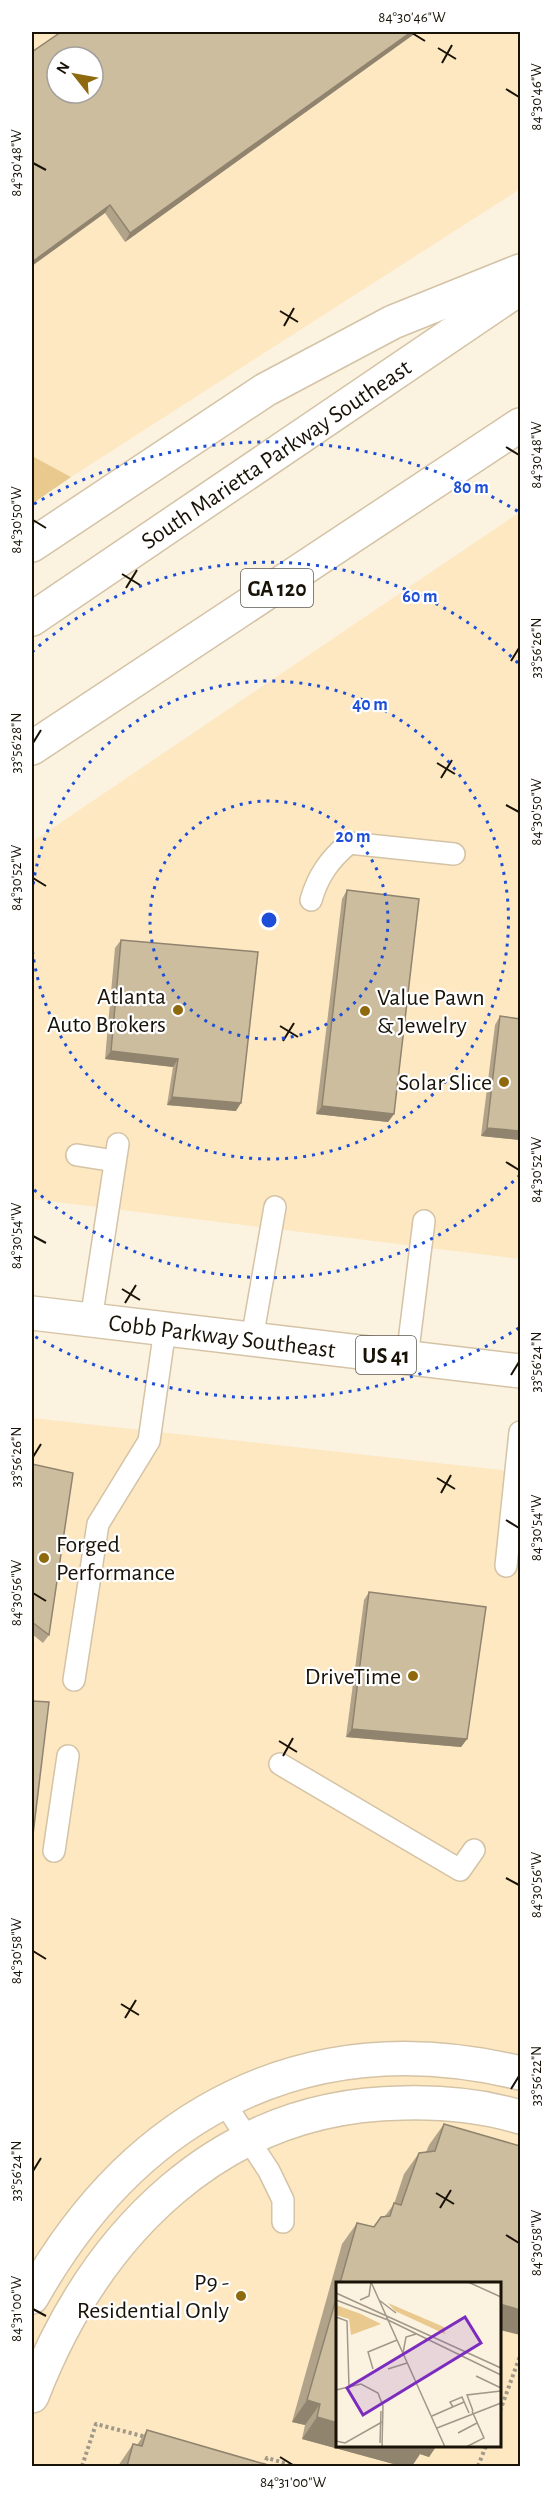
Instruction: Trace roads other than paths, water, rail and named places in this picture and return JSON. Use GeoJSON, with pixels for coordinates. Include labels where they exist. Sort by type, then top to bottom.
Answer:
{"type":"FeatureCollection","features":[{"type":"Feature","properties":{"kind":"main road"},"geometry":{"type":"LineString","coordinates":[[32,545],[265,390],[393,322],[520,271]]}},
{"type":"Feature","properties":{"kind":"main road","name":"South Marietta Parkway Southeast"},"geometry":{"type":"LineString","coordinates":[[32,619],[520,288]]}},
{"type":"Feature","properties":{"kind":"main road","name":"GA 120"},"geometry":{"type":"LineString","coordinates":[[32,748],[520,425]]}},
{"type":"Feature","properties":{"kind":"main road","name":"Cobb Parkway Southeast"},"geometry":{"type":"LineString","coordinates":[[32,1313],[520,1371]]}},
{"type":"Feature","properties":{"kind":"main road"},"geometry":{"type":"LineString","coordinates":[[32,2297],[66,2244],[97,2204],[139,2160],[179,2128],[223,2101],[271,2081],[303,2072],[388,2059],[449,2060],[520,2073]]}},
{"type":"Feature","properties":{"kind":"main road"},"geometry":{"type":"LineString","coordinates":[[32,2396],[44,2363],[64,2325],[105,2262],[154,2204],[189,2174],[218,2154],[248,2139],[299,2119],[339,2109],[389,2103],[453,2105],[487,2109],[520,2117]]}},
{"type":"Feature","properties":{"kind":"lane"},"geometry":{"type":"LineString","coordinates":[[311,900],[316,882],[325,867],[349,843],[454,854]]}},
{"type":"Feature","properties":{"kind":"lane"},"geometry":{"type":"LineString","coordinates":[[76,1155],[116,1153],[92,1320]]}},
{"type":"Feature","properties":{"kind":"lane"},"geometry":{"type":"LineString","coordinates":[[252,1339],[276,1207]]}},
{"type":"Feature","properties":{"kind":"lane"},"geometry":{"type":"LineString","coordinates":[[407,1358],[424,1221]]}},
{"type":"Feature","properties":{"kind":"lane"},"geometry":{"type":"LineString","coordinates":[[74,1680],[98,1524],[149,1441],[165,1329]]}},
{"type":"Feature","properties":{"kind":"lane"},"geometry":{"type":"LineString","coordinates":[[506,1566],[520,1432]]}},
{"type":"Feature","properties":{"kind":"lane"},"geometry":{"type":"LineString","coordinates":[[54,1851],[68,1756]]}},
{"type":"Feature","properties":{"kind":"lane"},"geometry":{"type":"LineString","coordinates":[[280,1764],[460,1870],[474,1850]]}},
{"type":"Feature","properties":{"kind":"lane"},"geometry":{"type":"LineString","coordinates":[[223,2101],[283,2200],[283,2222]]}},
{"type":"Feature","properties":{"kind":"place","name":"Atlanta Auto Brokers"},"geometry":{"type":"Point","coordinates":[178,1010]}},
{"type":"Feature","properties":{"kind":"place","name":"Value Pawn & Jewelry"},"geometry":{"type":"Point","coordinates":[365,1011]}},
{"type":"Feature","properties":{"kind":"place","name":"Solar Slice"},"geometry":{"type":"Point","coordinates":[504,1082]}},
{"type":"Feature","properties":{"kind":"place","name":"Forged Performance"},"geometry":{"type":"Point","coordinates":[44,1558]}},
{"type":"Feature","properties":{"kind":"place","name":"DriveTime"},"geometry":{"type":"Point","coordinates":[413,1676]}},
{"type":"Feature","properties":{"kind":"place","name":"P9 - Residential Only"},"geometry":{"type":"Point","coordinates":[241,2296]}}]}
